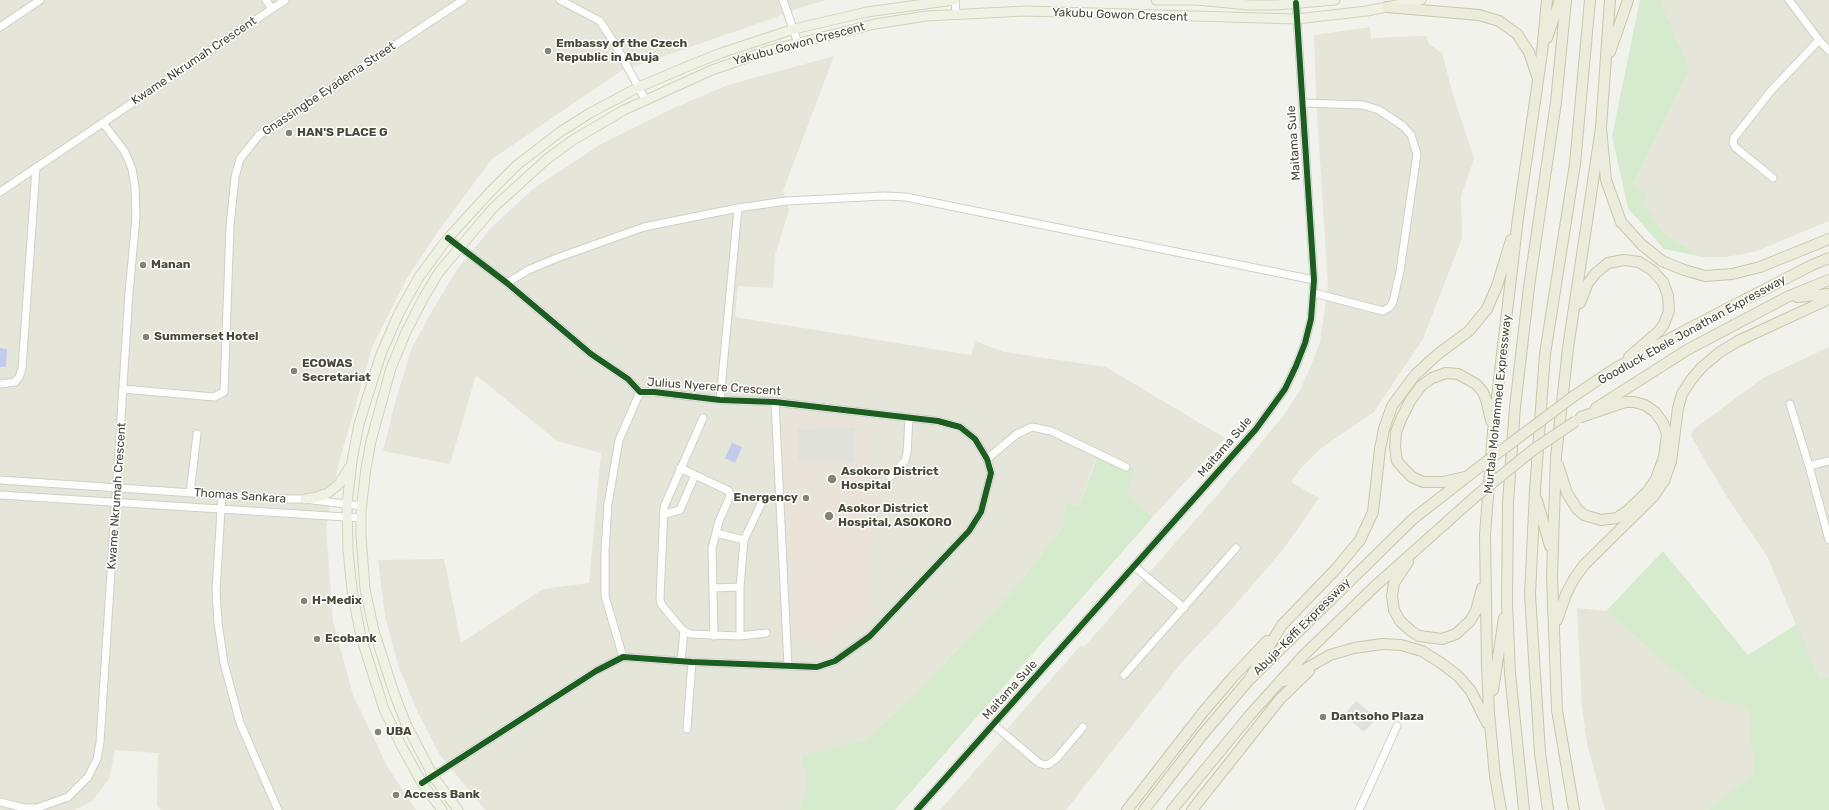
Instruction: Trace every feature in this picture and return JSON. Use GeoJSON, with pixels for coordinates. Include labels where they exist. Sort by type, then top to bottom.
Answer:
{"type":"FeatureCollection","features":[{"type":"Feature","properties":{"kind":"highway","name":"Murtala Mohammed Expressway"},"geometry":{"type":"LineString","coordinates":[[1501,810],[1495,776],[1489,713],[1485,535],[1493,431],[1518,218],[1537,77],[1542,53],[1547,0]]}},
{"type":"Feature","properties":{"kind":"highway"},"geometry":{"type":"LineString","coordinates":[[1542,53],[1560,0]]}},
{"type":"Feature","properties":{"kind":"highway","name":"Murtala Mohammed Expressway"},"geometry":{"type":"LineString","coordinates":[[1524,810],[1510,673],[1507,603],[1508,502],[1515,407],[1556,102],[1566,0]]}},
{"type":"Feature","properties":{"kind":"highway"},"geometry":{"type":"LineString","coordinates":[[1548,810],[1540,753],[1530,596],[1535,490],[1545,354],[1575,164],[1590,0]]}},
{"type":"Feature","properties":{"kind":"highway"},"geometry":{"type":"LineString","coordinates":[[1574,810],[1557,710],[1553,556],[1556,457],[1568,348],[1601,128],[1610,0]]}},
{"type":"Feature","properties":{"kind":"highway"},"geometry":{"type":"LineString","coordinates":[[1606,65],[1628,0]]}},
{"type":"Feature","properties":{"kind":"highway"},"geometry":{"type":"LineString","coordinates":[[1387,7],[1479,15],[1499,21],[1517,34],[1529,52],[1537,77]]}},
{"type":"Feature","properties":{"kind":"highway"},"geometry":{"type":"LineString","coordinates":[[1601,128],[1606,180],[1621,222],[1641,244],[1662,261],[1684,270],[1705,276],[1732,274],[1760,267],[1829,239]]}},
{"type":"Feature","properties":{"kind":"highway"},"geometry":{"type":"LineString","coordinates":[[1248,681],[1282,625],[1336,568],[1360,540],[1373,512],[1380,449],[1384,429],[1392,406],[1415,375],[1438,354],[1469,331],[1487,309],[1497,286],[1518,218]]}},
{"type":"Feature","properties":{"kind":"highway"},"geometry":{"type":"LineString","coordinates":[[1812,265],[1829,253]]}},
{"type":"Feature","properties":{"kind":"highway","name":"Goodluck Ebele Jonathan Expressway"},"geometry":{"type":"LineString","coordinates":[[1482,465],[1574,396],[1614,369],[1812,265],[1829,258]]}},
{"type":"Feature","properties":{"kind":"highway"},"geometry":{"type":"LineString","coordinates":[[1568,348],[1584,289],[1596,273],[1608,263],[1624,260],[1639,262],[1652,270],[1663,282],[1668,296],[1669,311],[1664,324],[1655,335],[1614,369]]}},
{"type":"Feature","properties":{"kind":"highway","name":"Goodluck Ebele Jonathan Expressway"},"geometry":{"type":"LineString","coordinates":[[1476,496],[1533,450],[1578,419],[1687,350],[1787,297],[1829,280]]}},
{"type":"Feature","properties":{"kind":"highway"},"geometry":{"type":"LineString","coordinates":[[1787,297],[1829,294]]}},
{"type":"Feature","properties":{"kind":"highway"},"geometry":{"type":"LineString","coordinates":[[1554,630],[1561,607],[1574,579],[1584,565],[1653,497],[1664,481],[1671,462],[1678,408],[1682,394],[1702,366],[1720,352],[1738,341],[1829,299]]}},
{"type":"Feature","properties":{"kind":"highway"},"geometry":{"type":"LineString","coordinates":[[1468,476],[1443,482],[1424,482],[1412,477],[1398,461],[1395,447],[1396,432],[1410,401],[1421,386],[1432,378],[1446,373],[1458,374],[1476,384],[1483,392],[1493,431]]}},
{"type":"Feature","properties":{"kind":"highway"},"geometry":{"type":"LineString","coordinates":[[1556,457],[1567,493],[1577,509],[1584,515],[1593,518],[1609,520],[1618,518],[1637,503],[1656,479],[1664,457],[1667,434],[1663,423],[1655,412],[1645,405],[1634,402],[1625,402],[1578,419]]}},
{"type":"Feature","properties":{"kind":"highway","name":"Abuja-Keffi Expressway"},"geometry":{"type":"LineString","coordinates":[[1144,810],[1203,734],[1248,681],[1413,519],[1482,465]]}},
{"type":"Feature","properties":{"kind":"highway"},"geometry":{"type":"LineString","coordinates":[[1535,490],[1553,556]]}},
{"type":"Feature","properties":{"kind":"highway","name":"Abuja-Keffi Expressway"},"geometry":{"type":"LineString","coordinates":[[1172,810],[1274,687],[1303,656],[1368,593],[1476,496]]}},
{"type":"Feature","properties":{"kind":"highway"},"geometry":{"type":"LineString","coordinates":[[1428,538],[1401,571],[1394,583],[1392,596],[1394,610],[1400,621],[1410,631],[1419,636],[1442,639],[1456,634],[1470,621],[1476,611],[1485,576]]}},
{"type":"Feature","properties":{"kind":"highway"},"geometry":{"type":"LineString","coordinates":[[1489,713],[1507,603]]}},
{"type":"Feature","properties":{"kind":"highway","name":"Abuja-Keffi Expressway"},"geometry":{"type":"LineString","coordinates":[[1127,810],[1163,762],[1234,676],[1282,625]]}},
{"type":"Feature","properties":{"kind":"highway"},"geometry":{"type":"LineString","coordinates":[[1234,676],[1288,642]]}},
{"type":"Feature","properties":{"kind":"highway"},"geometry":{"type":"LineString","coordinates":[[1274,687],[1330,655],[1382,644],[1401,645],[1422,651],[1458,676],[1471,691],[1482,712],[1491,736]]}},
{"type":"Feature","properties":{"kind":"highway"},"geometry":{"type":"LineString","coordinates":[[1280,699],[1303,656]]}},
{"type":"Feature","properties":{"kind":"highway"},"geometry":{"type":"LineString","coordinates":[[1192,810],[1280,699],[1317,663]]}},
{"type":"Feature","properties":{"kind":"main road","name":"Yakubu Gowon Crescent"},"geometry":{"type":"LineString","coordinates":[[442,810],[422,783],[400,745],[384,709],[363,644],[352,590],[347,518],[352,461],[359,424],[381,354],[399,313],[419,277],[448,238],[517,165],[538,148],[590,113],[639,87],[721,53],[794,29],[866,12],[954,0]]}},
{"type":"Feature","properties":{"kind":"main road","name":"Yakubu Gowon Crescent"},"geometry":{"type":"LineString","coordinates":[[1156,0],[1196,0],[1249,5],[1335,0]]}},
{"type":"Feature","properties":{"kind":"main road","name":"Yakubu Gowon Crescent"},"geometry":{"type":"LineString","coordinates":[[458,810],[433,776],[406,724],[380,651],[365,589],[362,566],[361,518],[371,440],[391,368],[406,332],[439,272],[498,203],[547,159],[598,124],[645,99],[712,70],[742,59],[798,43],[875,24],[956,14],[1025,11],[1296,19],[1387,7],[1421,0]]}},
{"type":"Feature","properties":{"kind":"main road"},"geometry":{"type":"LineString","coordinates":[[305,498],[317,497],[328,493],[339,484],[352,461]]}},
{"type":"Feature","properties":{"kind":"street"},"geometry":{"type":"LineString","coordinates":[[0,27],[40,0]]}},
{"type":"Feature","properties":{"kind":"street"},"geometry":{"type":"LineString","coordinates":[[266,0],[272,8]]}},
{"type":"Feature","properties":{"kind":"street","name":"Kwame Nkrumah Crescent"},"geometry":{"type":"LineString","coordinates":[[0,192],[104,123],[131,102],[285,0]]}},
{"type":"Feature","properties":{"kind":"street","name":"Gnassingbe Eyadema Street"},"geometry":{"type":"LineString","coordinates":[[123,389],[214,397],[221,395],[225,387],[230,226],[235,176],[240,159],[259,135],[463,0]]}},
{"type":"Feature","properties":{"kind":"street"},"geometry":{"type":"LineString","coordinates":[[560,0],[600,21],[645,99]]}},
{"type":"Feature","properties":{"kind":"street"},"geometry":{"type":"LineString","coordinates":[[783,0],[798,43]]}},
{"type":"Feature","properties":{"kind":"street"},"geometry":{"type":"LineString","coordinates":[[954,0],[956,14]]}},
{"type":"Feature","properties":{"kind":"street"},"geometry":{"type":"LineString","coordinates":[[1789,0],[1829,51]]}},
{"type":"Feature","properties":{"kind":"street","name":"Maitama Sule"},"geometry":{"type":"LineString","coordinates":[[917,810],[1135,567],[1273,408],[1285,388],[1305,343],[1311,319],[1314,294],[1296,3]]}},
{"type":"Feature","properties":{"kind":"street"},"geometry":{"type":"LineString","coordinates":[[1773,178],[1735,147],[1733,143],[1734,138],[1770,92],[1819,40]]}},
{"type":"Feature","properties":{"kind":"street"},"geometry":{"type":"LineString","coordinates":[[1303,103],[1363,105],[1379,110],[1403,126],[1411,135],[1417,154],[1400,271],[1393,302],[1390,307],[1383,311],[1314,294]]}},
{"type":"Feature","properties":{"kind":"street","name":"Kwame Nkrumah Crescent"},"geometry":{"type":"LineString","coordinates":[[0,802],[24,808],[37,809],[57,802],[75,791],[88,777],[97,759],[136,217],[135,186],[132,169],[125,152],[104,123]]}},
{"type":"Feature","properties":{"kind":"street"},"geometry":{"type":"LineString","coordinates":[[0,384],[15,382],[22,369],[36,168]]}},
{"type":"Feature","properties":{"kind":"street"},"geometry":{"type":"LineString","coordinates":[[507,283],[528,270],[557,258],[644,227],[738,208],[786,201],[906,197],[1314,280]]}},
{"type":"Feature","properties":{"kind":"street"},"geometry":{"type":"LineString","coordinates":[[720,400],[738,208]]}},
{"type":"Feature","properties":{"kind":"street","name":"Julius Nyerere Crescent"},"geometry":{"type":"LineString","coordinates":[[448,238],[507,283],[591,354],[628,379],[640,392],[654,392],[720,400],[775,402],[938,421],[960,427],[975,439],[987,458]]}},
{"type":"Feature","properties":{"kind":"street"},"geometry":{"type":"LineString","coordinates":[[623,657],[605,596],[605,551],[608,504],[618,440],[640,392]]}},
{"type":"Feature","properties":{"kind":"street"},"geometry":{"type":"LineString","coordinates":[[775,402],[788,666]]}},
{"type":"Feature","properties":{"kind":"street"},"geometry":{"type":"LineString","coordinates":[[1790,404],[1810,466],[1829,540]]}},
{"type":"Feature","properties":{"kind":"street"},"geometry":{"type":"LineString","coordinates":[[703,418],[664,507],[665,514],[660,599],[661,604],[684,631],[690,634],[740,636],[766,633]]}},
{"type":"Feature","properties":{"kind":"street"},"geometry":{"type":"LineString","coordinates":[[890,477],[905,461],[907,453],[909,418]]}},
{"type":"Feature","properties":{"kind":"street"},"geometry":{"type":"LineString","coordinates":[[422,783],[596,671],[623,657],[692,662],[817,667],[836,661],[854,649],[875,630],[970,531],[981,512],[987,490],[990,473],[987,458],[1017,434],[1032,428],[1051,431],[1126,466]]}},
{"type":"Feature","properties":{"kind":"street"},"geometry":{"type":"LineString","coordinates":[[190,493],[197,434]]}},
{"type":"Feature","properties":{"kind":"street"},"geometry":{"type":"LineString","coordinates":[[1810,466],[1829,461]]}},
{"type":"Feature","properties":{"kind":"street"},"geometry":{"type":"LineString","coordinates":[[680,468],[729,491],[730,496],[712,548],[714,636]]}},
{"type":"Feature","properties":{"kind":"street"},"geometry":{"type":"LineString","coordinates":[[665,514],[680,510],[695,475]]}},
{"type":"Feature","properties":{"kind":"street","name":"Thomas Sankara"},"geometry":{"type":"LineString","coordinates":[[0,480],[282,499],[305,498],[362,506]]}},
{"type":"Feature","properties":{"kind":"street"},"geometry":{"type":"LineString","coordinates":[[222,494],[216,591],[218,623],[224,663],[240,723],[278,810]]}},
{"type":"Feature","properties":{"kind":"street"},"geometry":{"type":"LineString","coordinates":[[0,495],[116,504],[361,518]]}},
{"type":"Feature","properties":{"kind":"street"},"geometry":{"type":"LineString","coordinates":[[740,636],[740,587],[744,540],[762,502]]}},
{"type":"Feature","properties":{"kind":"street"},"geometry":{"type":"LineString","coordinates":[[716,533],[744,540]]}},
{"type":"Feature","properties":{"kind":"street"},"geometry":{"type":"LineString","coordinates":[[1124,675],[1236,548]]}},
{"type":"Feature","properties":{"kind":"street"},"geometry":{"type":"LineString","coordinates":[[1135,567],[1184,608]]}},
{"type":"Feature","properties":{"kind":"street"},"geometry":{"type":"LineString","coordinates":[[713,588],[740,587]]}},
{"type":"Feature","properties":{"kind":"street"},"geometry":{"type":"LineString","coordinates":[[681,661],[684,631]]}},
{"type":"Feature","properties":{"kind":"street"},"geometry":{"type":"LineString","coordinates":[[687,729],[692,662]]}},
{"type":"Feature","properties":{"kind":"street"},"geometry":{"type":"LineString","coordinates":[[994,725],[1039,763],[1045,765],[1057,758],[1083,727]]}},
{"type":"Feature","properties":{"kind":"street"},"geometry":{"type":"LineString","coordinates":[[1359,810],[1397,726]]}},
{"type":"Feature","properties":{"kind":"shaded area"},"geometry":{"type":"Polygon","coordinates":[[[0,0],[827,0],[802,7],[621,71],[492,159],[442,226],[407,278],[373,345],[339,462],[326,527],[333,621],[353,695],[387,766],[416,810],[161,810],[157,805],[158,753],[115,750],[109,779],[92,801],[74,810],[0,810],[0,0]]]}},
{"type":"Feature","properties":{"kind":"shaded area"},"geometry":{"type":"Polygon","coordinates":[[[1660,0],[1829,0],[1829,221],[1754,252],[1726,257],[1703,257],[1664,233],[1643,203],[1633,184],[1690,69],[1660,0]]]}},
{"type":"Feature","properties":{"kind":"shaded area"},"geometry":{"type":"Polygon","coordinates":[[[1370,27],[1371,38],[1426,36],[1429,44],[1442,53],[1452,91],[1474,159],[1461,196],[1462,238],[1423,339],[1374,412],[1320,449],[1299,470],[1291,482],[1319,498],[1285,547],[1232,609],[1182,662],[1066,810],[940,810],[1010,731],[1007,729],[1081,645],[1084,647],[1219,493],[1284,415],[1300,390],[1320,342],[1328,287],[1316,97],[1314,35],[1370,27]]]}},
{"type":"Feature","properties":{"kind":"shaded area"},"geometry":{"type":"Polygon","coordinates":[[[834,56],[783,191],[789,210],[775,255],[773,288],[738,286],[735,317],[971,355],[976,341],[1004,352],[1106,367],[1225,438],[1153,517],[1127,493],[1118,461],[1095,460],[1079,507],[1065,503],[1063,527],[1016,587],[916,694],[866,739],[801,756],[807,785],[799,810],[485,810],[440,755],[417,711],[398,665],[385,616],[378,560],[444,559],[461,643],[543,589],[589,583],[601,453],[557,441],[476,375],[450,464],[383,451],[396,399],[412,348],[458,268],[491,228],[533,189],[601,144],[676,107],[728,85],[834,56]]]}},
{"type":"Feature","properties":{"kind":"shaded area"},"geometry":{"type":"Polygon","coordinates":[[[1829,347],[1829,676],[1819,680],[1767,556],[1727,497],[1691,435],[1694,429],[1763,378],[1829,347]]]}},
{"type":"Feature","properties":{"kind":"shaded area","name":"Asokor District Hospital, ASOKORO"},"geometry":{"type":"Polygon","coordinates":[[[783,409],[871,422],[871,498],[875,533],[870,580],[874,610],[862,623],[839,642],[808,644],[796,634],[787,553],[782,474],[783,409]]]}},
{"type":"Feature","properties":{"kind":"shaded area"},"geometry":{"type":"Polygon","coordinates":[[[855,428],[855,462],[798,462],[798,429],[855,428]]]}},
{"type":"Feature","properties":{"kind":"shaded area"},"geometry":{"type":"Polygon","coordinates":[[[1577,608],[1606,611],[1701,694],[1749,708],[1754,773],[1709,810],[1605,810],[1587,744],[1582,707],[1577,608]]]}},
{"type":"Feature","properties":{"kind":"shaded area"},"geometry":{"type":"Polygon","coordinates":[[[1356,701],[1377,718],[1364,732],[1344,715],[1356,701]]]}},
{"type":"Feature","properties":{"kind":"green space"},"geometry":{"type":"Polygon","coordinates":[[[1640,0],[1660,0],[1690,69],[1633,184],[1647,195],[1643,203],[1664,233],[1703,257],[1664,249],[1628,208],[1612,136],[1640,0]]]}},
{"type":"Feature","properties":{"kind":"green space"},"geometry":{"type":"Polygon","coordinates":[[[1100,449],[1135,469],[1127,493],[1153,517],[895,810],[799,810],[807,785],[801,756],[866,739],[916,694],[1016,587],[1063,527],[1065,503],[1079,507],[1100,449]]]}},
{"type":"Feature","properties":{"kind":"green space"},"geometry":{"type":"Polygon","coordinates":[[[1663,551],[1748,655],[1797,624],[1819,679],[1829,676],[1829,810],[1709,810],[1754,773],[1748,708],[1701,694],[1606,611],[1663,551]]]}},
{"type":"Feature","properties":{"kind":"water"},"geometry":{"type":"Polygon","coordinates":[[[0,348],[7,349],[6,367],[0,367],[0,348]]]}},
{"type":"Feature","properties":{"kind":"water"},"geometry":{"type":"Polygon","coordinates":[[[732,443],[742,447],[735,463],[725,458],[732,443]]]}},
{"type":"Feature","properties":{"kind":"cycle path"},"geometry":{"type":"LineString","coordinates":[[917,810],[1256,429],[1285,389],[1296,366],[1305,343],[1311,319],[1314,280],[1296,3]]}},
{"type":"Feature","properties":{"kind":"cycle path"},"geometry":{"type":"LineString","coordinates":[[422,783],[596,671],[623,657],[692,662],[817,667],[835,661],[870,636],[969,531],[981,512],[991,473],[987,459],[975,439],[960,427],[938,421],[775,402],[720,400],[654,392],[640,392],[628,379],[591,354],[507,283],[448,238]]}},
{"type":"Feature","properties":{"kind":"place","name":"Embassy of the Czech Republic in Abuja"},"geometry":{"type":"Point","coordinates":[548,51]}},
{"type":"Feature","properties":{"kind":"place","name":"HAN'S PLACE G"},"geometry":{"type":"Point","coordinates":[289,133]}},
{"type":"Feature","properties":{"kind":"place","name":"Manan"},"geometry":{"type":"Point","coordinates":[143,265]}},
{"type":"Feature","properties":{"kind":"place","name":"Summerset Hotel"},"geometry":{"type":"Point","coordinates":[146,337]}},
{"type":"Feature","properties":{"kind":"place","name":"ECOWAS Secretariat"},"geometry":{"type":"Point","coordinates":[294,371]}},
{"type":"Feature","properties":{"kind":"place","name":"Asokoro District Hospital"},"geometry":{"type":"Point","coordinates":[832,479]}},
{"type":"Feature","properties":{"kind":"place","name":"Energency"},"geometry":{"type":"Point","coordinates":[806,498]}},
{"type":"Feature","properties":{"kind":"place","name":"Asokor District Hospital, ASOKORO"},"geometry":{"type":"Point","coordinates":[829,516]}},
{"type":"Feature","properties":{"kind":"place","name":"H-Medix"},"geometry":{"type":"Point","coordinates":[304,601]}},
{"type":"Feature","properties":{"kind":"place","name":"Ecobank"},"geometry":{"type":"Point","coordinates":[317,639]}},
{"type":"Feature","properties":{"kind":"place","name":"Dantsoho Plaza"},"geometry":{"type":"Point","coordinates":[1323,717]}},
{"type":"Feature","properties":{"kind":"place","name":"UBA"},"geometry":{"type":"Point","coordinates":[378,732]}},
{"type":"Feature","properties":{"kind":"place","name":"Access Bank"},"geometry":{"type":"Point","coordinates":[396,795]}}]}
